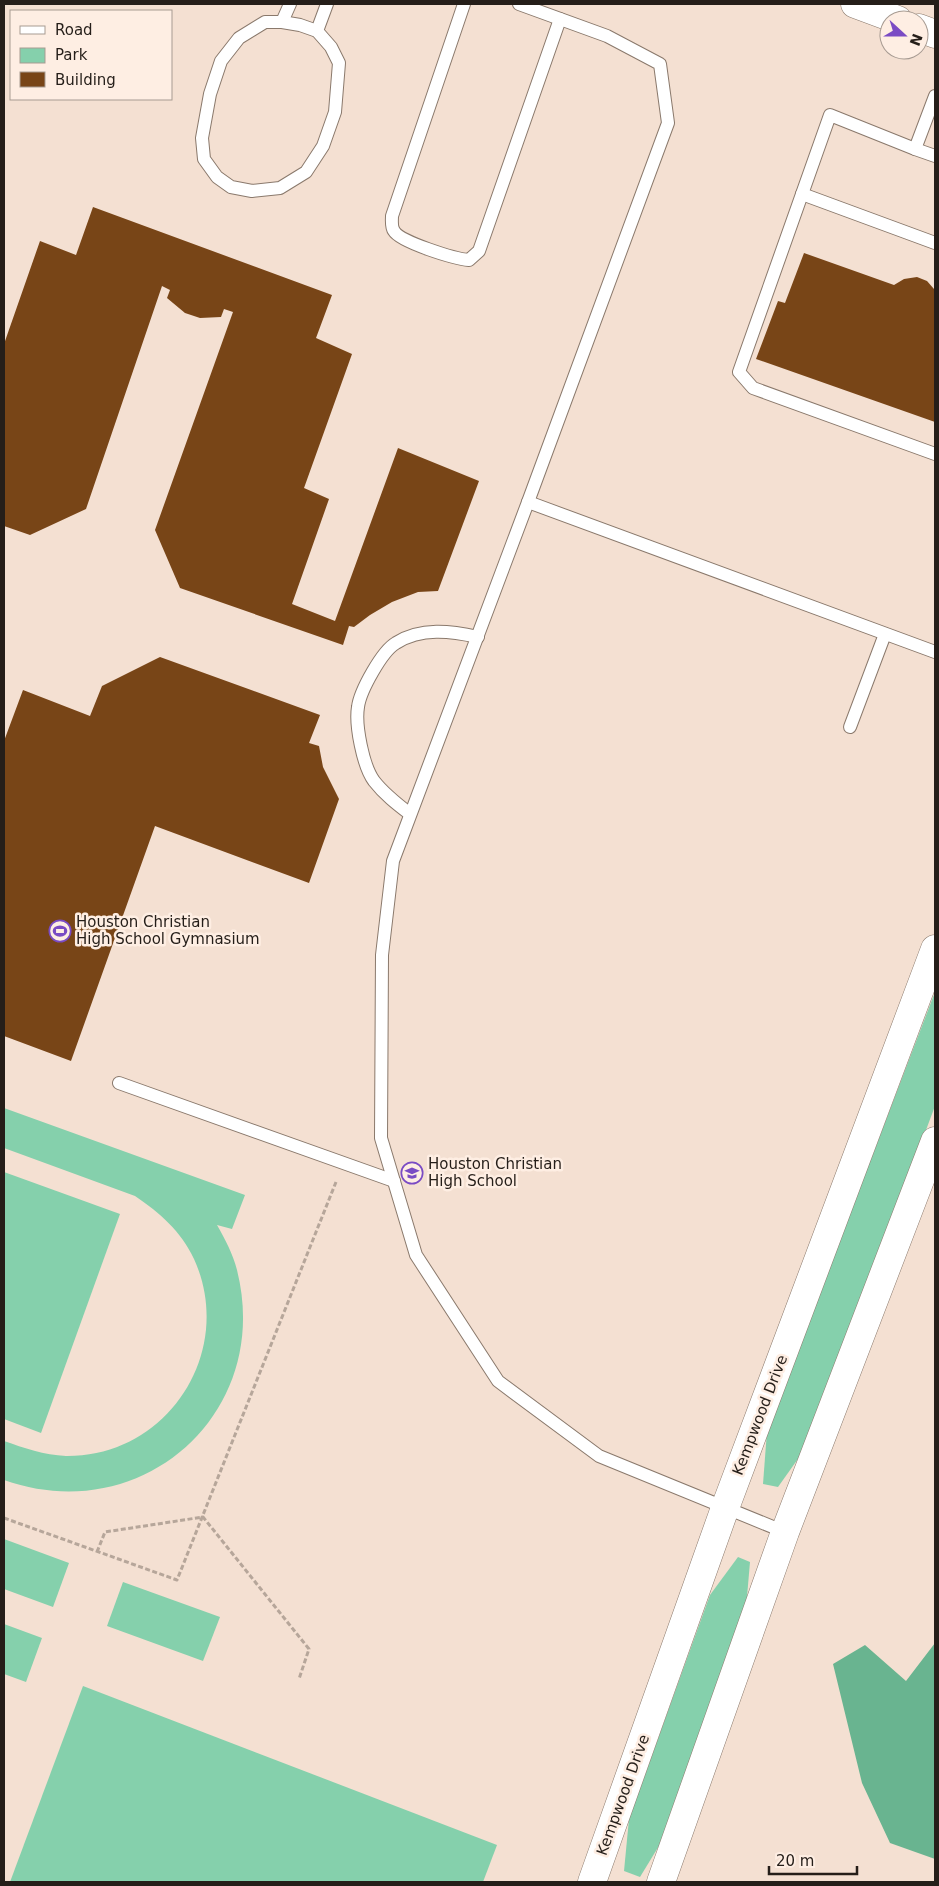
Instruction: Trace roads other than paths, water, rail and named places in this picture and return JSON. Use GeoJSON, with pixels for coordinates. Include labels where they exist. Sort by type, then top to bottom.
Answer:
{"type":"FeatureCollection","features":[{"type":"Feature","properties":{"kind":"main road"},"geometry":{"type":"LineString","coordinates":[[855,4],[879,13]]}},
{"type":"Feature","properties":{"kind":"main road","name":"Kempwood Drive"},"geometry":{"type":"LineString","coordinates":[[592,1882],[726,1508],[935,949]]}},
{"type":"Feature","properties":{"kind":"main road"},"geometry":{"type":"LineString","coordinates":[[661,1882],[785,1532],[935,1141]]}},
{"type":"Feature","properties":{"kind":"lane"},"geometry":{"type":"LineString","coordinates":[[282,22],[290,4]]}},
{"type":"Feature","properties":{"kind":"lane"},"geometry":{"type":"LineString","coordinates":[[317,31],[327,4]]}},
{"type":"Feature","properties":{"kind":"lane"},"geometry":{"type":"LineString","coordinates":[[464,4],[392,216],[392,230],[400,238],[458,259],[469,260],[479,251],[560,19]]}},
{"type":"Feature","properties":{"kind":"lane"},"geometry":{"type":"LineString","coordinates":[[519,4],[607,36],[660,64],[668,123],[393,861],[382,955],[381,1138],[416,1255],[498,1381],[599,1456],[785,1532]]}},
{"type":"Feature","properties":{"kind":"lane"},"geometry":{"type":"LineString","coordinates":[[265,22],[300,25],[317,31],[331,47],[339,63],[335,112],[323,146],[306,172],[280,188],[252,191],[231,187],[217,177],[204,159],[202,138],[210,94],[221,61],[239,38],[265,22]]}},
{"type":"Feature","properties":{"kind":"lane"},"geometry":{"type":"LineString","coordinates":[[915,149],[935,96]]}},
{"type":"Feature","properties":{"kind":"lane"},"geometry":{"type":"LineString","coordinates":[[935,156],[830,115],[739,372],[753,388],[935,454]]}},
{"type":"Feature","properties":{"kind":"lane"},"geometry":{"type":"LineString","coordinates":[[802,194],[935,243]]}},
{"type":"Feature","properties":{"kind":"lane"},"geometry":{"type":"LineString","coordinates":[[528,502],[935,652]]}},
{"type":"Feature","properties":{"kind":"lane"},"geometry":{"type":"LineString","coordinates":[[410,814],[389,797],[372,779],[359,742],[358,707],[375,666],[395,643],[418,634],[450,631],[478,637]]}},
{"type":"Feature","properties":{"kind":"lane"},"geometry":{"type":"LineString","coordinates":[[850,728],[885,634]]}},
{"type":"Feature","properties":{"kind":"lane"},"geometry":{"type":"LineString","coordinates":[[120,1083],[394,1181]]}},
{"type":"Feature","properties":{"kind":"place","name":"Houston Christian High School Gymnasium"},"geometry":{"type":"Point","coordinates":[60,931]}},
{"type":"Feature","properties":{"kind":"place","name":"Houston Christian High School"},"geometry":{"type":"Point","coordinates":[412,1173]}}]}
